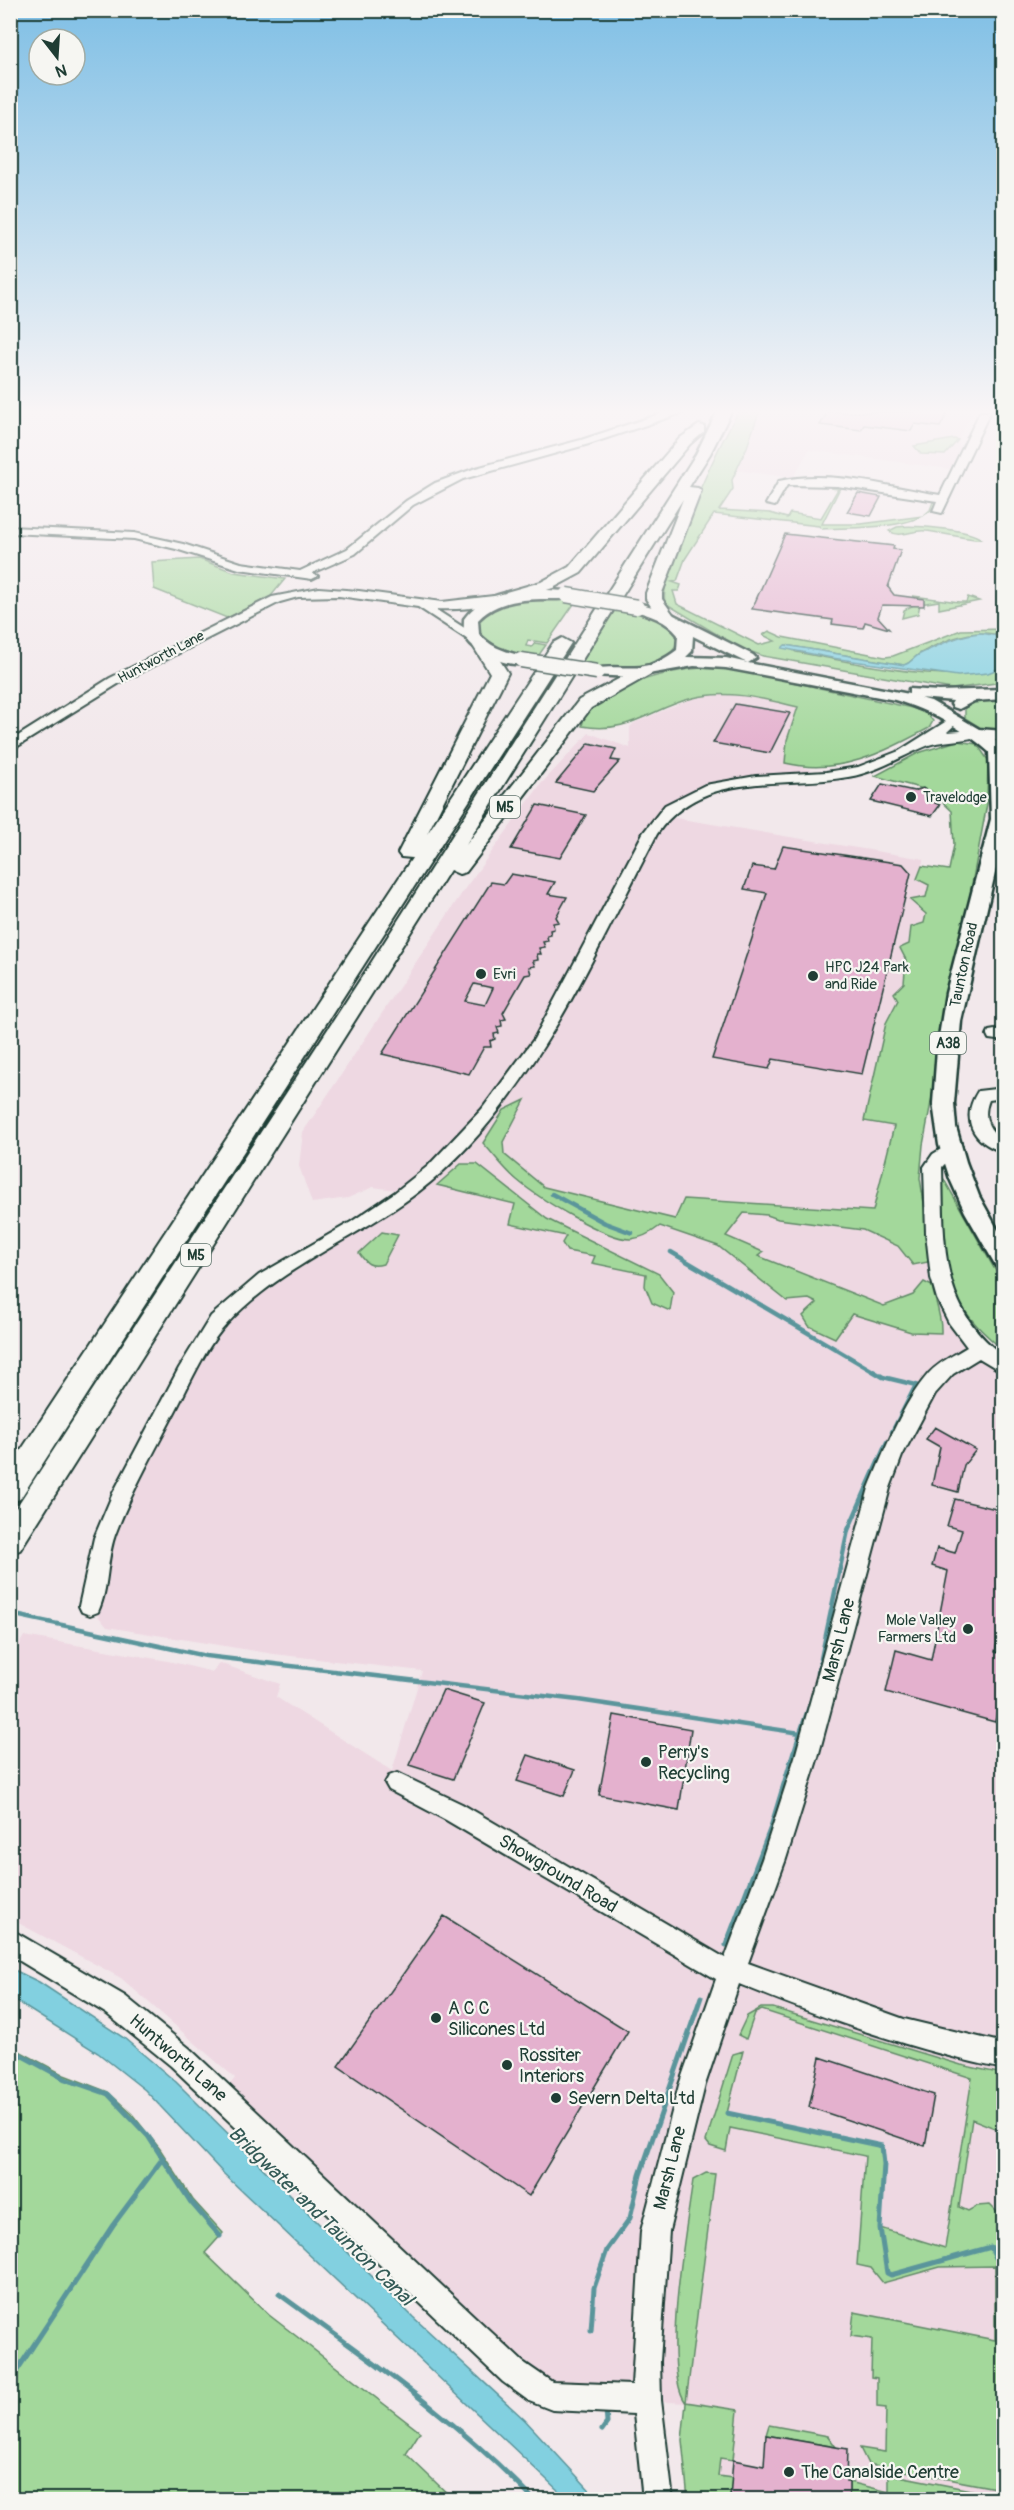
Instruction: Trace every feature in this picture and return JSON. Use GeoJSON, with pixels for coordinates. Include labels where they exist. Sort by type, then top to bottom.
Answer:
{"type":"FeatureCollection","features":[{"type":"Feature","properties":{"kind":"highway"},"geometry":{"type":"LineString","coordinates":[[507,597],[547,585],[575,570],[610,529]]}},
{"type":"Feature","properties":{"kind":"highway"},"geometry":{"type":"LineString","coordinates":[[624,548],[636,529]]}},
{"type":"Feature","properties":{"kind":"highway","name":"M5"},"geometry":{"type":"LineString","coordinates":[[10,1542],[380,966],[656,529]]}},
{"type":"Feature","properties":{"kind":"highway","name":"M5"},"geometry":{"type":"LineString","coordinates":[[672,619],[654,599],[654,593],[679,529]]}},
{"type":"Feature","properties":{"kind":"highway"},"geometry":{"type":"LineString","coordinates":[[582,613],[600,585]]}},
{"type":"Feature","properties":{"kind":"highway","name":"M5"},"geometry":{"type":"LineString","coordinates":[[10,1491],[570,632]]}},
{"type":"Feature","properties":{"kind":"highway","name":"M5"},"geometry":{"type":"LineString","coordinates":[[381,919],[392,883],[499,673],[479,644]]}},
{"type":"Feature","properties":{"kind":"highway","name":"M5"},"geometry":{"type":"LineString","coordinates":[[380,966],[412,933],[585,704],[656,668]]}},
{"type":"Feature","properties":{"kind":"main road"},"geometry":{"type":"LineString","coordinates":[[672,619],[686,635],[687,644],[678,657],[656,668],[627,673],[597,672],[521,660],[495,653],[479,644],[470,628],[471,619],[484,607],[507,597],[546,593],[566,595],[637,607],[672,619],[731,651],[760,662],[930,695],[970,696],[999,692]]}},
{"type":"Feature","properties":{"kind":"main road","name":"A38"},"geometry":{"type":"LineString","coordinates":[[656,668],[694,661],[726,663],[911,699],[925,704],[978,735]]}},
{"type":"Feature","properties":{"kind":"main road"},"geometry":{"type":"LineString","coordinates":[[952,720],[957,706],[970,696]]}},
{"type":"Feature","properties":{"kind":"main road"},"geometry":{"type":"LineString","coordinates":[[978,735],[1004,736]]}},
{"type":"Feature","properties":{"kind":"main road","name":"Taunton Road"},"geometry":{"type":"LineString","coordinates":[[978,735],[997,751],[1002,814],[970,934],[950,1033],[944,1101],[951,1149],[972,1206],[1004,1260]]}},
{"type":"Feature","properties":{"kind":"street"},"geometry":{"type":"LineString","coordinates":[[303,574],[310,567],[340,558],[380,529]]}},
{"type":"Feature","properties":{"kind":"street"},"geometry":{"type":"LineString","coordinates":[[10,530],[134,536],[179,546],[239,566],[303,574],[317,579],[322,591]]}},
{"type":"Feature","properties":{"kind":"street","name":"Huntworth Lane"},"geometry":{"type":"LineString","coordinates":[[10,747],[114,681],[226,622],[276,599],[322,591],[364,593],[417,603],[453,606],[507,597]]}},
{"type":"Feature","properties":{"kind":"street","name":"Huntworth Lane"},"geometry":{"type":"LineString","coordinates":[[417,603],[479,644]]}},
{"type":"Feature","properties":{"kind":"street"},"geometry":{"type":"LineString","coordinates":[[924,742],[952,720]]}},
{"type":"Feature","properties":{"kind":"street"},"geometry":{"type":"LineString","coordinates":[[90,1606],[104,1538],[123,1493],[186,1372],[218,1321],[265,1280],[357,1226],[400,1197],[434,1170],[488,1113],[541,1040],[650,833],[662,816],[685,800],[710,790],[855,771],[924,742],[952,735],[978,735]]}},
{"type":"Feature","properties":{"kind":"street"},"geometry":{"type":"LineString","coordinates":[[1004,1093],[984,1095],[978,1109],[979,1126],[983,1136],[994,1145],[1004,1146]]}},
{"type":"Feature","properties":{"kind":"street"},"geometry":{"type":"LineString","coordinates":[[951,1149],[939,1158],[933,1167],[941,1281],[956,1320],[969,1338],[1004,1366]]}},
{"type":"Feature","properties":{"kind":"street","name":"Marsh Lane"},"geometry":{"type":"LineString","coordinates":[[657,2493],[647,2400],[646,2361],[655,2231],[692,2085],[732,1971],[770,1877],[827,1689],[866,1525],[882,1478],[900,1439],[935,1379],[954,1364],[981,1348]]}},
{"type":"Feature","properties":{"kind":"street","name":"Showground Road"},"geometry":{"type":"LineString","coordinates":[[397,1783],[458,1814],[732,1971],[833,2009],[895,2028],[1004,2056]]}},
{"type":"Feature","properties":{"kind":"street","name":"Huntworth Lane"},"geometry":{"type":"LineString","coordinates":[[10,1941],[116,2005],[180,2057],[513,2372],[539,2391],[566,2398],[647,2400]]}},
{"type":"Feature","properties":{"kind":"shaded area"},"geometry":{"type":"Polygon","coordinates":[[[725,694],[756,697],[798,707],[787,740],[785,763],[810,769],[818,777],[758,782],[710,790],[663,816],[924,859],[917,878],[929,884],[926,897],[911,900],[926,914],[924,923],[911,927],[909,944],[902,954],[906,960],[904,983],[897,989],[898,1000],[886,1023],[865,1120],[894,1126],[933,1261],[950,1305],[1003,1366],[1003,2499],[686,2499],[686,2403],[552,2396],[222,2095],[235,2078],[121,1978],[11,1919],[10,1660],[24,1636],[168,1661],[213,1672],[219,1663],[280,1684],[276,1697],[392,1771],[422,1671],[274,1654],[107,1627],[90,1606],[104,1538],[218,1321],[404,1193],[373,1187],[348,1198],[312,1203],[299,1166],[303,1132],[466,887],[541,784],[589,733],[630,748],[630,727],[634,723],[693,698],[725,694]]]}},
{"type":"Feature","properties":{"kind":"green space"},"geometry":{"type":"Polygon","coordinates":[[[683,529],[704,529],[685,559],[677,581],[672,582],[681,585],[679,591],[673,591],[677,604],[759,645],[775,641],[763,635],[769,631],[782,637],[885,657],[961,630],[1003,629],[1003,637],[993,634],[971,634],[938,644],[904,665],[785,645],[796,652],[872,666],[930,673],[982,672],[1003,667],[1003,682],[952,689],[763,656],[738,647],[665,603],[665,587],[683,529]]]}},
{"type":"Feature","properties":{"kind":"green space"},"geometry":{"type":"Polygon","coordinates":[[[946,529],[981,539],[926,531],[898,534],[889,531],[946,529]]]}},
{"type":"Feature","properties":{"kind":"green space"},"geometry":{"type":"Polygon","coordinates":[[[199,559],[234,572],[285,579],[271,596],[227,618],[154,589],[152,562],[199,559]]]}},
{"type":"Feature","properties":{"kind":"green space"},"geometry":{"type":"Polygon","coordinates":[[[913,596],[959,602],[966,602],[968,597],[979,601],[939,609],[939,601],[920,604],[918,614],[902,618],[904,610],[916,604],[913,596]]]}},
{"type":"Feature","properties":{"kind":"green space"},"geometry":{"type":"Polygon","coordinates":[[[548,597],[576,601],[547,643],[528,640],[526,646],[532,647],[535,643],[546,645],[536,659],[495,646],[477,631],[477,622],[484,613],[502,603],[518,599],[548,597]]]}},
{"type":"Feature","properties":{"kind":"green space"},"geometry":{"type":"Polygon","coordinates":[[[617,607],[653,615],[669,624],[678,638],[673,651],[663,660],[637,668],[579,666],[617,607]]]}},
{"type":"Feature","properties":{"kind":"green space"},"geometry":{"type":"Polygon","coordinates":[[[701,668],[737,670],[912,708],[926,713],[933,721],[929,728],[894,746],[860,760],[824,767],[785,763],[787,740],[798,707],[759,698],[706,695],[678,702],[627,724],[599,728],[582,726],[586,712],[606,695],[638,681],[701,668]]]}},
{"type":"Feature","properties":{"kind":"green space"},"geometry":{"type":"Polygon","coordinates":[[[1003,699],[1003,731],[984,730],[965,718],[965,708],[976,701],[1003,699]]]}},
{"type":"Feature","properties":{"kind":"green space"},"geometry":{"type":"Polygon","coordinates":[[[957,741],[977,744],[988,760],[987,804],[923,1145],[920,1178],[933,1261],[913,1265],[898,1246],[863,1230],[778,1219],[767,1215],[744,1213],[726,1236],[763,1252],[758,1256],[884,1306],[913,1295],[924,1282],[932,1286],[941,1333],[911,1332],[852,1314],[835,1338],[809,1326],[803,1316],[817,1303],[809,1299],[787,1301],[718,1246],[660,1226],[639,1238],[631,1239],[605,1233],[555,1206],[517,1180],[508,1171],[483,1143],[504,1110],[525,1100],[503,1142],[504,1154],[544,1187],[675,1219],[684,1199],[873,1211],[894,1126],[864,1121],[886,1023],[898,1000],[894,993],[904,983],[906,960],[900,948],[909,944],[911,927],[924,923],[926,914],[910,900],[926,897],[929,885],[917,879],[922,866],[949,870],[954,845],[952,811],[931,791],[875,776],[918,753],[957,741]]]}},
{"type":"Feature","properties":{"kind":"green space"},"geometry":{"type":"Polygon","coordinates":[[[461,1164],[477,1164],[547,1219],[659,1274],[673,1292],[670,1311],[652,1303],[645,1286],[646,1274],[592,1263],[595,1256],[567,1251],[562,1243],[566,1236],[510,1224],[515,1204],[437,1185],[461,1164]]]}},
{"type":"Feature","properties":{"kind":"green space"},"geometry":{"type":"Polygon","coordinates":[[[941,1174],[994,1268],[1003,1279],[1003,1350],[978,1327],[967,1313],[952,1284],[942,1237],[941,1174]]]}},
{"type":"Feature","properties":{"kind":"green space"},"geometry":{"type":"Polygon","coordinates":[[[382,1232],[398,1235],[383,1264],[372,1265],[366,1262],[359,1253],[382,1232]]]}},
{"type":"Feature","properties":{"kind":"green space"},"geometry":{"type":"Polygon","coordinates":[[[761,2008],[773,2008],[961,2065],[1003,2074],[1003,2128],[997,2129],[972,2119],[959,2207],[968,2211],[977,2206],[990,2205],[1003,2218],[1003,2499],[849,2499],[849,2482],[889,2492],[889,2474],[996,2495],[995,2488],[868,2464],[860,2448],[885,2452],[886,2408],[877,2407],[877,2378],[871,2377],[872,2339],[851,2336],[854,2312],[995,2340],[995,2266],[940,2267],[883,2283],[871,2268],[857,2265],[865,2156],[730,2128],[726,2151],[710,2146],[706,2141],[733,2054],[743,2051],[727,2113],[882,2146],[884,2164],[880,2228],[945,2248],[972,2078],[762,2010],[755,2013],[746,2039],[738,2035],[747,2016],[761,2008]]]}},
{"type":"Feature","properties":{"kind":"green space"},"geometry":{"type":"Polygon","coordinates":[[[10,2046],[64,2075],[108,2092],[132,2114],[160,2149],[193,2200],[223,2233],[205,2253],[269,2315],[420,2432],[406,2454],[453,2499],[11,2499],[10,2046]]]}},
{"type":"Feature","properties":{"kind":"green space"},"geometry":{"type":"Polygon","coordinates":[[[706,2173],[715,2174],[686,2402],[738,2410],[733,2460],[720,2458],[718,2476],[732,2478],[730,2499],[688,2499],[682,2440],[686,2403],[679,2385],[675,2360],[675,2329],[681,2262],[693,2180],[706,2173]]]}},
{"type":"Feature","properties":{"kind":"green space"},"geometry":{"type":"Polygon","coordinates":[[[769,2425],[828,2436],[836,2447],[766,2435],[769,2425]]]}},
{"type":"Feature","properties":{"kind":"water"},"geometry":{"type":"Polygon","coordinates":[[[981,633],[1003,637],[1003,667],[988,673],[958,676],[832,658],[782,648],[785,645],[904,665],[918,655],[942,644],[966,635],[981,633]]]}},
{"type":"Feature","properties":{"kind":"water"},"geometry":{"type":"Polygon","coordinates":[[[10,1968],[39,1982],[124,2038],[176,2082],[413,2317],[525,2420],[598,2499],[569,2499],[564,2496],[224,2174],[145,2090],[98,2053],[11,1998],[10,1968]]]}},
{"type":"Feature","properties":{"kind":"building"},"geometry":{"type":"Polygon","coordinates":[[[785,534],[894,546],[893,549],[901,550],[888,587],[894,595],[924,599],[924,606],[882,605],[878,617],[889,629],[865,622],[863,628],[832,624],[833,620],[752,609],[785,534]]]}},
{"type":"Feature","properties":{"kind":"building"},"geometry":{"type":"Polygon","coordinates":[[[735,704],[790,713],[770,753],[713,743],[735,704]]]}},
{"type":"Feature","properties":{"kind":"building"},"geometry":{"type":"Polygon","coordinates":[[[589,743],[616,749],[611,760],[620,761],[593,791],[556,783],[589,743]]]}},
{"type":"Feature","properties":{"kind":"building"},"geometry":{"type":"Polygon","coordinates":[[[882,784],[914,791],[923,788],[937,801],[935,803],[940,805],[932,816],[871,801],[882,784]]]}},
{"type":"Feature","properties":{"kind":"building"},"geometry":{"type":"Polygon","coordinates":[[[537,805],[586,815],[560,858],[511,849],[537,805]]]}},
{"type":"Feature","properties":{"kind":"building","name":"HPC J24 Park and Ride"},"geometry":{"type":"Polygon","coordinates":[[[783,846],[903,864],[911,873],[862,1074],[773,1059],[769,1069],[712,1059],[767,893],[744,889],[752,866],[774,869],[783,846]]]}},
{"type":"Feature","properties":{"kind":"building","name":"Evri"},"geometry":{"type":"Polygon","coordinates":[[[511,874],[555,882],[548,894],[567,897],[556,917],[559,922],[553,923],[554,929],[550,930],[551,935],[547,936],[548,941],[543,942],[545,947],[539,948],[541,954],[537,954],[538,960],[533,961],[535,966],[529,967],[531,974],[525,975],[503,1013],[506,1019],[501,1020],[502,1026],[497,1027],[499,1033],[494,1034],[495,1039],[490,1041],[491,1047],[484,1047],[469,1074],[382,1054],[491,882],[504,884],[511,874]],[[474,984],[465,1001],[485,1005],[493,988],[474,984]]]}},
{"type":"Feature","properties":{"kind":"building"},"geometry":{"type":"Polygon","coordinates":[[[935,1427],[976,1450],[964,1465],[958,1492],[932,1485],[940,1447],[926,1439],[935,1427]]]}},
{"type":"Feature","properties":{"kind":"building","name":"Mole Valley Farmers Ltd"},"geometry":{"type":"Polygon","coordinates":[[[955,1499],[1004,1511],[999,1545],[1004,1546],[1004,1609],[995,1652],[1004,1654],[1004,1675],[995,1722],[886,1692],[896,1650],[931,1660],[948,1571],[932,1566],[937,1548],[955,1553],[962,1530],[947,1526],[955,1499]]]}},
{"type":"Feature","properties":{"kind":"building"},"geometry":{"type":"Polygon","coordinates":[[[443,1690],[485,1703],[453,1779],[409,1765],[443,1690]]]}},
{"type":"Feature","properties":{"kind":"building","name":"Perry's Recycling"},"geometry":{"type":"Polygon","coordinates":[[[614,1715],[691,1729],[679,1810],[599,1795],[614,1715]]]}},
{"type":"Feature","properties":{"kind":"building"},"geometry":{"type":"Polygon","coordinates":[[[528,1755],[575,1770],[564,1796],[517,1781],[528,1755]]]}},
{"type":"Feature","properties":{"kind":"building"},"geometry":{"type":"Polygon","coordinates":[[[444,1916],[628,2031],[529,2196],[338,2066],[444,1916]]]}},
{"type":"Feature","properties":{"kind":"building"},"geometry":{"type":"Polygon","coordinates":[[[820,2057],[934,2095],[925,2146],[809,2107],[820,2057]]]}},
{"type":"Feature","properties":{"kind":"building","name":"The Canalside Centre"},"geometry":{"type":"Polygon","coordinates":[[[766,2435],[847,2449],[846,2482],[849,2482],[849,2499],[730,2499],[733,2460],[764,2466],[766,2435]]]}},
{"type":"Feature","properties":{"kind":"waterway"},"geometry":{"type":"LineString","coordinates":[[552,1194],[605,1223],[632,1233]]}},
{"type":"Feature","properties":{"kind":"waterway"},"geometry":{"type":"LineString","coordinates":[[671,1252],[883,1377],[916,1385],[892,1432]]}},
{"type":"Feature","properties":{"kind":"waterway"},"geometry":{"type":"LineString","coordinates":[[818,1673],[848,1530],[887,1442]]}},
{"type":"Feature","properties":{"kind":"waterway"},"geometry":{"type":"LineString","coordinates":[[20,1616],[206,1656],[578,1700],[800,1733]]}},
{"type":"Feature","properties":{"kind":"waterway"},"geometry":{"type":"LineString","coordinates":[[800,1733],[812,1698]]}},
{"type":"Feature","properties":{"kind":"waterway"},"geometry":{"type":"LineString","coordinates":[[794,1752],[800,1733]]}},
{"type":"Feature","properties":{"kind":"waterway"},"geometry":{"type":"LineString","coordinates":[[726,1945],[771,1827],[794,1751]]}},
{"type":"Feature","properties":{"kind":"waterway"},"geometry":{"type":"LineString","coordinates":[[591,2331],[594,2288],[607,2250],[630,2218],[640,2175],[701,1997]]}},
{"type":"Feature","properties":{"kind":"waterway"},"geometry":{"type":"LineString","coordinates":[[10,2049],[65,2079],[108,2094],[148,2136],[163,2159]]}},
{"type":"Feature","properties":{"kind":"waterway"},"geometry":{"type":"LineString","coordinates":[[727,2113],[882,2146],[884,2164],[880,2228],[887,2273],[891,2275],[991,2247],[996,2258],[1004,2257]]}},
{"type":"Feature","properties":{"kind":"waterway"},"geometry":{"type":"LineString","coordinates":[[10,2381],[113,2225],[163,2159]]}},
{"type":"Feature","properties":{"kind":"waterway"},"geometry":{"type":"LineString","coordinates":[[163,2159],[190,2201],[220,2236]]}},
{"type":"Feature","properties":{"kind":"waterway"},"geometry":{"type":"LineString","coordinates":[[279,2294],[411,2391],[475,2443],[534,2500]]}},
{"type":"Feature","properties":{"kind":"waterway"},"geometry":{"type":"LineString","coordinates":[[602,2430],[607,2423],[606,2410]]}},
{"type":"Feature","properties":{"kind":"place","name":"Travelodge"},"geometry":{"type":"Point","coordinates":[911,797]}},
{"type":"Feature","properties":{"kind":"place","name":"Evri"},"geometry":{"type":"Point","coordinates":[481,974]}},
{"type":"Feature","properties":{"kind":"place","name":"HPC J24 Park and Ride"},"geometry":{"type":"Point","coordinates":[813,976]}},
{"type":"Feature","properties":{"kind":"place","name":"Mole Valley Farmers Ltd"},"geometry":{"type":"Point","coordinates":[968,1629]}},
{"type":"Feature","properties":{"kind":"place","name":"Perry's Recycling"},"geometry":{"type":"Point","coordinates":[646,1762]}},
{"type":"Feature","properties":{"kind":"place","name":"A C C Silicones Ltd"},"geometry":{"type":"Point","coordinates":[436,2018]}},
{"type":"Feature","properties":{"kind":"place","name":"Rossiter Interiors"},"geometry":{"type":"Point","coordinates":[507,2065]}},
{"type":"Feature","properties":{"kind":"place","name":"Severn Delta Ltd"},"geometry":{"type":"Point","coordinates":[556,2098]}},
{"type":"Feature","properties":{"kind":"place","name":"The Canalside Centre"},"geometry":{"type":"Point","coordinates":[789,2472]}},
{"type":"Feature","properties":{"kind":"water label","name":"Bridgwater and Taunton Canal"},"geometry":{"type":"Point","coordinates":[321,2216]}}]}
